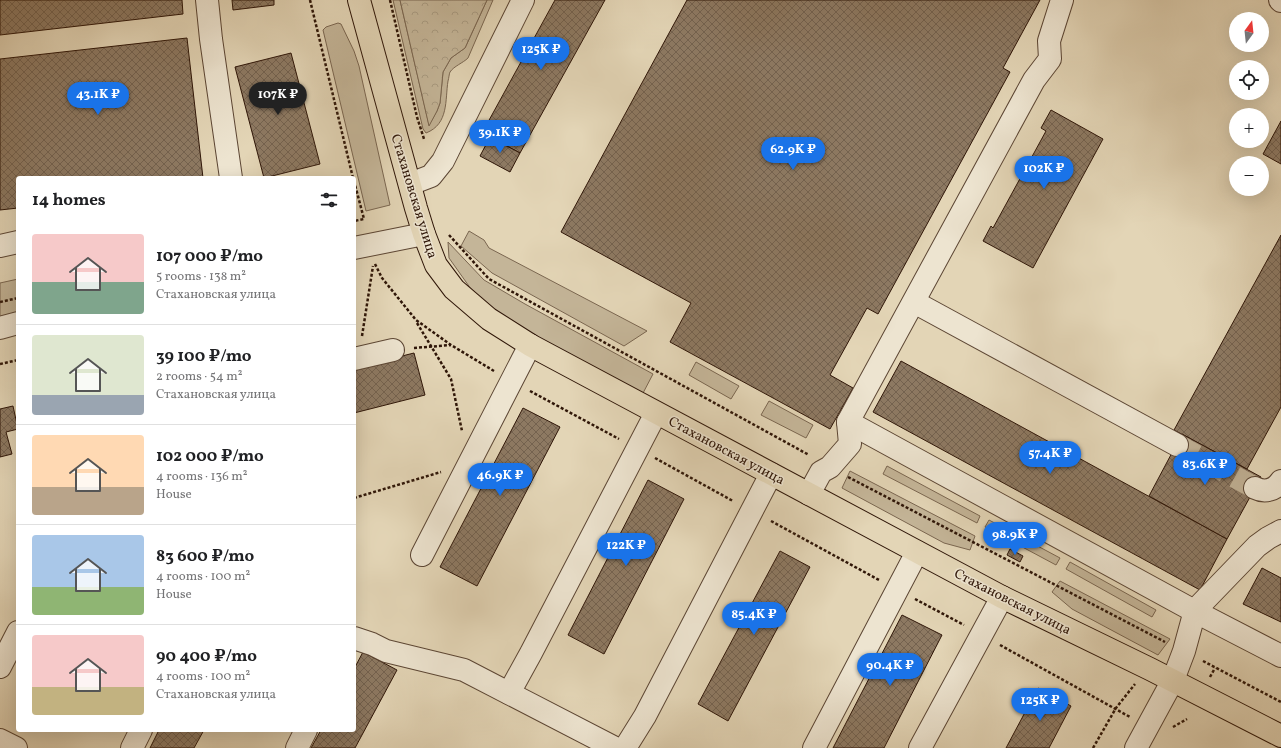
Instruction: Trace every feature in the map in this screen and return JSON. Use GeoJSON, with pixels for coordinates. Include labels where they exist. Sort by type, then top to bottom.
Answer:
{"type":"FeatureCollection","features":[{"type":"Feature","properties":{"kind":"main road","name":"Стахановская улица"},"geometry":{"type":"LineString","coordinates":[[359,0],[424,234],[436,265],[454,289],[489,319],[530,346],[1002,597],[1173,680],[1281,736]]}},
{"type":"Feature","properties":{"kind":"street"},"geometry":{"type":"LineString","coordinates":[[207,0],[231,176]]}},
{"type":"Feature","properties":{"kind":"street"},"geometry":{"type":"LineString","coordinates":[[410,184],[431,176],[443,161],[523,0]]}},
{"type":"Feature","properties":{"kind":"street"},"geometry":{"type":"LineString","coordinates":[[809,494],[821,472],[830,467],[850,444],[848,422],[1034,80],[1050,59],[1049,41],[1062,0]]}},
{"type":"Feature","properties":{"kind":"street"},"geometry":{"type":"LineString","coordinates":[[356,248],[424,234]]}},
{"type":"Feature","properties":{"kind":"street"},"geometry":{"type":"LineString","coordinates":[[0,246],[16,242]]}},
{"type":"Feature","properties":{"kind":"street"},"geometry":{"type":"LineString","coordinates":[[914,302],[1176,445]]}},
{"type":"Feature","properties":{"kind":"street"},"geometry":{"type":"LineString","coordinates":[[0,328],[16,324]]}},
{"type":"Feature","properties":{"kind":"street"},"geometry":{"type":"LineString","coordinates":[[422,555],[530,346]]}},
{"type":"Feature","properties":{"kind":"street"},"geometry":{"type":"LineString","coordinates":[[356,359],[393,350]]}},
{"type":"Feature","properties":{"kind":"street"},"geometry":{"type":"LineString","coordinates":[[509,693],[539,639],[656,413]]}},
{"type":"Feature","properties":{"kind":"street"},"geometry":{"type":"LineString","coordinates":[[848,422],[1196,612],[1281,656]]}},
{"type":"Feature","properties":{"kind":"street"},"geometry":{"type":"LineString","coordinates":[[625,748],[645,716],[771,474]]}},
{"type":"Feature","properties":{"kind":"street"},"geometry":{"type":"LineString","coordinates":[[1255,488],[1260,491],[1270,490],[1281,481]]}},
{"type":"Feature","properties":{"kind":"street"},"geometry":{"type":"LineString","coordinates":[[1136,748],[1173,680],[1196,612],[1207,598],[1256,546],[1276,538]]}},
{"type":"Feature","properties":{"kind":"street"},"geometry":{"type":"LineString","coordinates":[[814,748],[917,552]]}},
{"type":"Feature","properties":{"kind":"street"},"geometry":{"type":"LineString","coordinates":[[920,748],[1002,597]]}},
{"type":"Feature","properties":{"kind":"street"},"geometry":{"type":"LineString","coordinates":[[0,667],[16,636]]}},
{"type":"Feature","properties":{"kind":"street"},"geometry":{"type":"LineString","coordinates":[[356,639],[386,651],[464,670],[615,748]]}},
{"type":"Feature","properties":{"kind":"street"},"geometry":{"type":"LineString","coordinates":[[132,748],[140,732]]}},
{"type":"Feature","properties":{"kind":"street"},"geometry":{"type":"LineString","coordinates":[[297,748],[305,732]]}},
{"type":"Feature","properties":{"kind":"street"},"geometry":{"type":"LineString","coordinates":[[0,740],[16,748]]}},
{"type":"Feature","properties":{"kind":"path"},"geometry":{"type":"LineString","coordinates":[[310,0],[353,176]]}},
{"type":"Feature","properties":{"kind":"path"},"geometry":{"type":"LineString","coordinates":[[390,0],[417,117],[424,139]]}},
{"type":"Feature","properties":{"kind":"path"},"geometry":{"type":"LineString","coordinates":[[356,187],[364,219],[356,221]]}},
{"type":"Feature","properties":{"kind":"path"},"geometry":{"type":"LineString","coordinates":[[356,359],[374,261],[382,278],[416,320],[451,379],[462,433]]}},
{"type":"Feature","properties":{"kind":"path"},"geometry":{"type":"LineString","coordinates":[[0,302],[16,298]]}},
{"type":"Feature","properties":{"kind":"path"},"geometry":{"type":"LineString","coordinates":[[416,320],[451,345],[512,382],[1136,720]]}},
{"type":"Feature","properties":{"kind":"path"},"geometry":{"type":"LineString","coordinates":[[393,350],[451,345]]}},
{"type":"Feature","properties":{"kind":"path"},"geometry":{"type":"LineString","coordinates":[[0,364],[16,360]]}},
{"type":"Feature","properties":{"kind":"path"},"geometry":{"type":"LineString","coordinates":[[356,497],[469,464]]}},
{"type":"Feature","properties":{"kind":"path"},"geometry":{"type":"LineString","coordinates":[[1093,748],[1116,708],[1138,681]]}},
{"type":"Feature","properties":{"kind":"green space"},"geometry":{"type":"Polygon","coordinates":[[[393,0],[400,0],[429,125],[440,103],[443,72],[451,58],[465,48],[487,0],[493,0],[468,58],[450,72],[446,103],[439,124],[426,133],[423,129],[393,0]]]}},
{"type":"Feature","properties":{"kind":"green space"},"geometry":{"type":"Polygon","coordinates":[[[400,0],[487,0],[465,48],[451,58],[443,72],[440,103],[429,126],[400,0]]]}},
{"type":"Feature","properties":{"kind":"green space"},"geometry":{"type":"Polygon","coordinates":[[[338,23],[341,24],[354,51],[359,66],[390,205],[366,211],[323,30],[326,27],[338,23]]]}},
{"type":"Feature","properties":{"kind":"green space"},"geometry":{"type":"Polygon","coordinates":[[[469,231],[484,240],[489,248],[647,331],[624,346],[492,273],[461,246],[469,231]]]}},
{"type":"Feature","properties":{"kind":"green space"},"geometry":{"type":"Polygon","coordinates":[[[448,242],[484,280],[653,374],[642,395],[502,317],[471,289],[449,258],[448,242]]]}},
{"type":"Feature","properties":{"kind":"green space"},"geometry":{"type":"Polygon","coordinates":[[[16,279],[16,315],[0,319],[0,283],[16,279]]]}},
{"type":"Feature","properties":{"kind":"green space"},"geometry":{"type":"Polygon","coordinates":[[[696,362],[739,386],[731,399],[689,375],[696,362]]]}},
{"type":"Feature","properties":{"kind":"green space"},"geometry":{"type":"Polygon","coordinates":[[[769,401],[813,425],[806,438],[761,415],[769,401]]]}},
{"type":"Feature","properties":{"kind":"green space"},"geometry":{"type":"Polygon","coordinates":[[[887,466],[980,516],[977,523],[883,474],[887,466]]]}},
{"type":"Feature","properties":{"kind":"green space"},"geometry":{"type":"Polygon","coordinates":[[[850,471],[975,536],[970,550],[944,543],[842,488],[850,471]]]}},
{"type":"Feature","properties":{"kind":"green space"},"geometry":{"type":"Polygon","coordinates":[[[989,520],[1060,558],[1056,565],[985,527],[989,520]]]}},
{"type":"Feature","properties":{"kind":"green space"},"geometry":{"type":"Polygon","coordinates":[[[1070,562],[1156,610],[1152,617],[1066,569],[1070,562]]]}},
{"type":"Feature","properties":{"kind":"green space"},"geometry":{"type":"Polygon","coordinates":[[[1060,581],[1170,639],[1158,655],[1072,609],[1052,592],[1060,581]]]}},
{"type":"Feature","properties":{"kind":"building"},"geometry":{"type":"Polygon","coordinates":[[[0,0],[182,0],[183,14],[0,35],[0,0]]]}},
{"type":"Feature","properties":{"kind":"building"},"geometry":{"type":"Polygon","coordinates":[[[232,0],[274,0],[274,5],[233,10],[232,0]]]}},
{"type":"Feature","properties":{"kind":"building"},"geometry":{"type":"Polygon","coordinates":[[[555,0],[605,0],[520,153],[482,133],[555,0]]]}},
{"type":"Feature","properties":{"kind":"building"},"geometry":{"type":"Polygon","coordinates":[[[687,0],[1040,0],[1003,68],[1010,72],[878,314],[867,308],[830,375],[853,388],[830,429],[670,342],[691,303],[561,232],[687,0]]]}},
{"type":"Feature","properties":{"kind":"building"},"geometry":{"type":"Polygon","coordinates":[[[187,38],[203,176],[16,176],[16,208],[0,210],[0,59],[187,38]]]}},
{"type":"Feature","properties":{"kind":"building"},"geometry":{"type":"Polygon","coordinates":[[[291,53],[320,164],[272,176],[263,176],[235,67],[291,53]]]}},
{"type":"Feature","properties":{"kind":"building"},"geometry":{"type":"Polygon","coordinates":[[[1051,110],[1103,139],[1033,268],[983,241],[991,226],[993,228],[1046,131],[1041,128],[1051,110]]]}},
{"type":"Feature","properties":{"kind":"building"},"geometry":{"type":"Polygon","coordinates":[[[1281,121],[1281,164],[1263,154],[1266,148],[1269,148],[1269,143],[1281,121]]]}},
{"type":"Feature","properties":{"kind":"building"},"geometry":{"type":"Polygon","coordinates":[[[490,137],[520,153],[510,172],[480,156],[490,137]]]}},
{"type":"Feature","properties":{"kind":"building"},"geometry":{"type":"Polygon","coordinates":[[[1281,235],[1281,407],[1247,469],[1174,430],[1281,235]]]}},
{"type":"Feature","properties":{"kind":"building"},"geometry":{"type":"Polygon","coordinates":[[[414,353],[425,395],[356,412],[356,368],[414,353]]]}},
{"type":"Feature","properties":{"kind":"building"},"geometry":{"type":"Polygon","coordinates":[[[901,361],[1227,539],[1200,590],[873,412],[901,361]]]}},
{"type":"Feature","properties":{"kind":"building"},"geometry":{"type":"Polygon","coordinates":[[[13,406],[16,420],[16,430],[6,432],[12,454],[0,457],[0,409],[13,406]]]}},
{"type":"Feature","properties":{"kind":"building"},"geometry":{"type":"Polygon","coordinates":[[[523,408],[560,427],[477,586],[440,567],[523,408]]]}},
{"type":"Feature","properties":{"kind":"building"},"geometry":{"type":"Polygon","coordinates":[[[1182,434],[1261,477],[1227,539],[1149,496],[1182,434]]]}},
{"type":"Feature","properties":{"kind":"building"},"geometry":{"type":"Polygon","coordinates":[[[648,480],[684,499],[604,654],[568,635],[648,480]]]}},
{"type":"Feature","properties":{"kind":"building"},"geometry":{"type":"Polygon","coordinates":[[[1010,549],[1023,556],[1020,562],[1007,555],[1010,549]]]}},
{"type":"Feature","properties":{"kind":"building"},"geometry":{"type":"Polygon","coordinates":[[[780,551],[810,567],[728,721],[698,704],[780,551]]]}},
{"type":"Feature","properties":{"kind":"building"},"geometry":{"type":"Polygon","coordinates":[[[1262,568],[1281,578],[1281,622],[1243,604],[1262,568]]]}},
{"type":"Feature","properties":{"kind":"building"},"geometry":{"type":"Polygon","coordinates":[[[902,615],[942,635],[884,748],[833,748],[902,615]]]}},
{"type":"Feature","properties":{"kind":"building"},"geometry":{"type":"Polygon","coordinates":[[[363,652],[397,670],[355,748],[311,748],[320,732],[356,732],[356,665],[363,652]]]}},
{"type":"Feature","properties":{"kind":"building"},"geometry":{"type":"Polygon","coordinates":[[[1038,688],[1071,706],[1049,748],[1006,748],[1038,688]]]}},
{"type":"Feature","properties":{"kind":"building"},"geometry":{"type":"Polygon","coordinates":[[[158,732],[203,732],[194,748],[150,748],[158,732]]]}},
{"type":"Feature","properties":{"kind":"tunnel"},"geometry":{"type":"LineString","coordinates":[[1177,445],[1255,488]]}}]}
